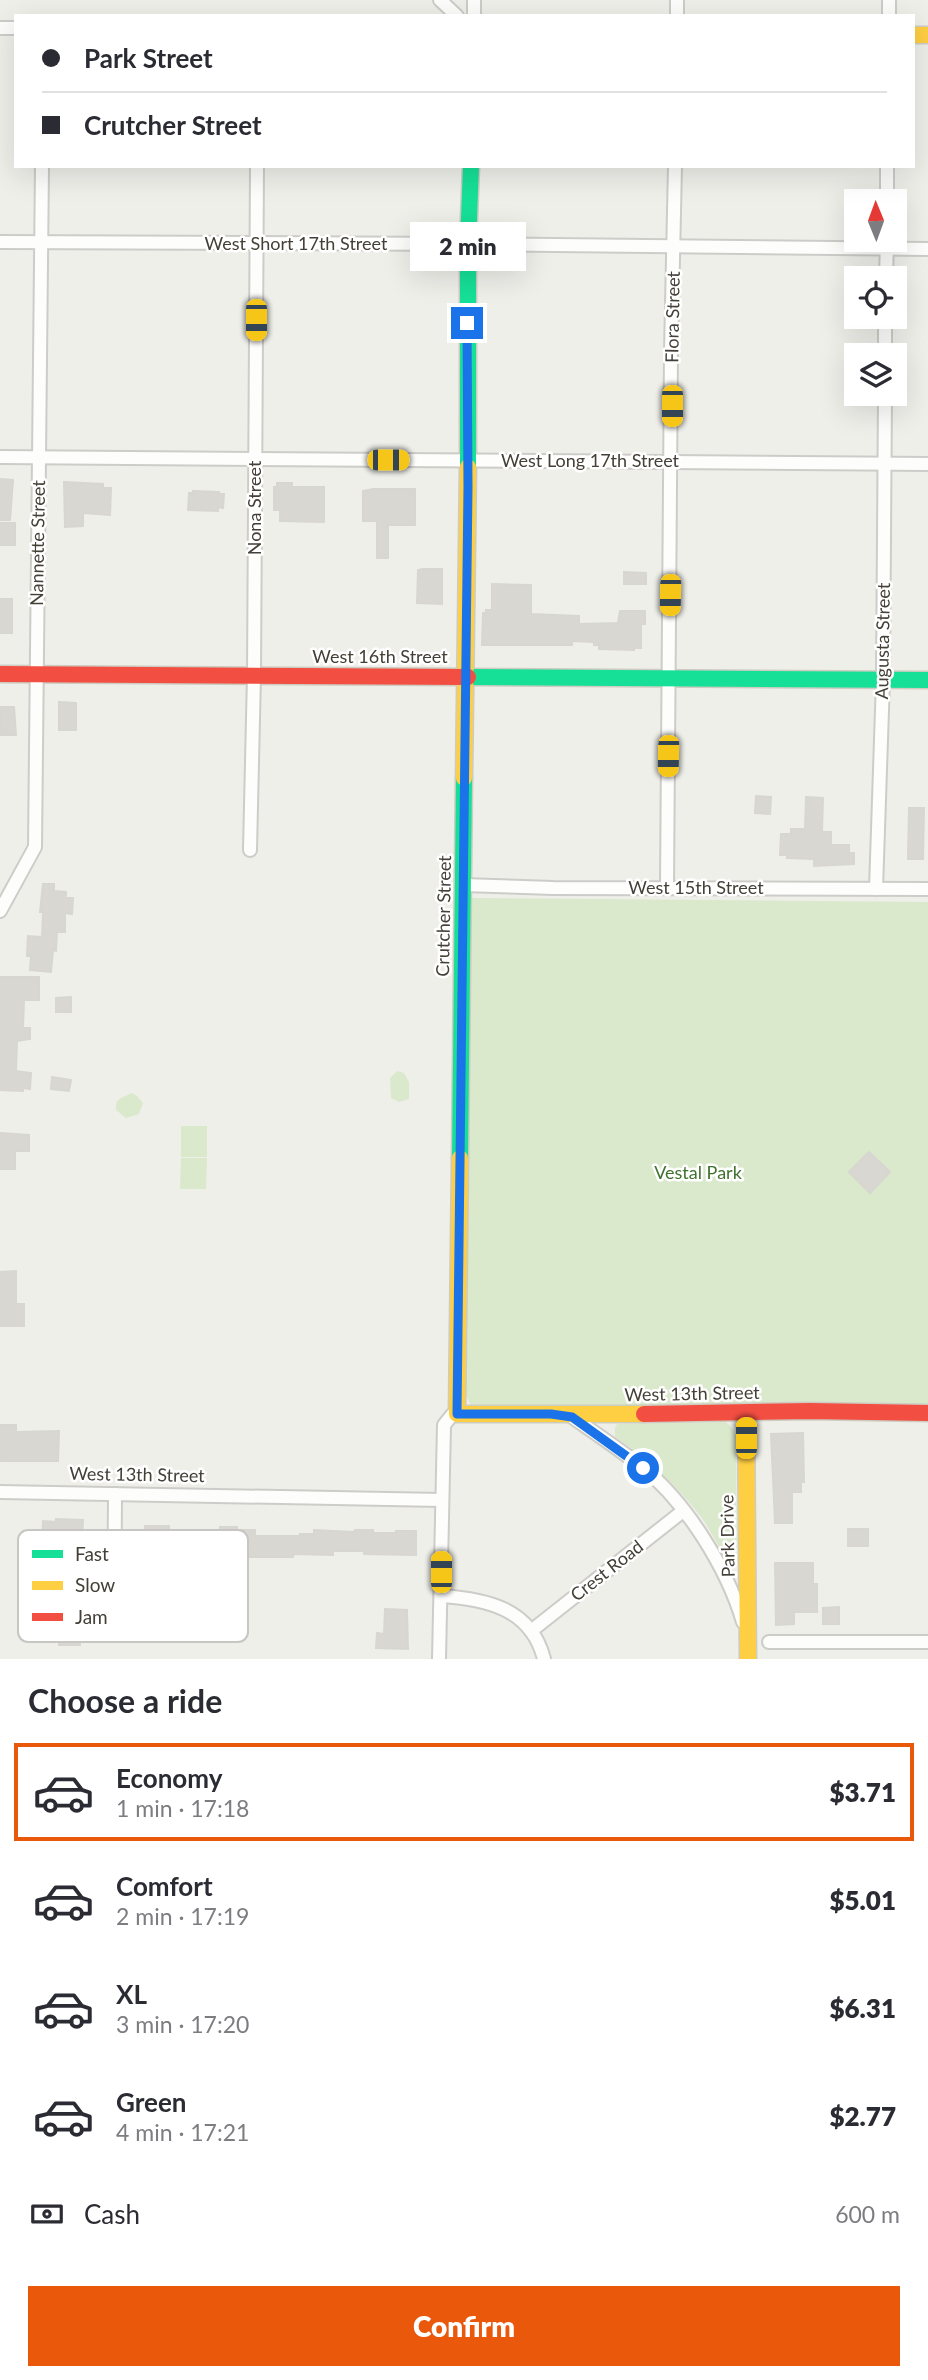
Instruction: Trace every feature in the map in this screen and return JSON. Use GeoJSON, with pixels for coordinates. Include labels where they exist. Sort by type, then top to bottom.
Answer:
{"type":"FeatureCollection","features":[{"type":"Feature","properties":{"kind":"street"},"geometry":{"type":"LineString","coordinates":[[440,0],[455,14]]}},
{"type":"Feature","properties":{"kind":"street","name":"Nannette Street"},"geometry":{"type":"LineString","coordinates":[[0,911],[35,847],[42,168]]}},
{"type":"Feature","properties":{"kind":"street","name":"Nona Street"},"geometry":{"type":"LineString","coordinates":[[250,850],[254,676],[257,168]]}},
{"type":"Feature","properties":{"kind":"street","name":"Crutcher Street"},"geometry":{"type":"LineString","coordinates":[[439,1659],[444,1425],[452,1415],[457,1414],[471,168]]}},
{"type":"Feature","properties":{"kind":"street","name":"Flora Street"},"geometry":{"type":"LineString","coordinates":[[667,887],[675,168]]}},
{"type":"Feature","properties":{"kind":"street"},"geometry":{"type":"LineString","coordinates":[[887,168],[887,189]]}},
{"type":"Feature","properties":{"kind":"street","name":"West Short 17th Street"},"geometry":{"type":"LineString","coordinates":[[0,242],[674,247],[844,245]]}},
{"type":"Feature","properties":{"kind":"street","name":"West Short 17th Street"},"geometry":{"type":"LineString","coordinates":[[907,246],[928,249]]}},
{"type":"Feature","properties":{"kind":"street","name":"Augusta Street"},"geometry":{"type":"LineString","coordinates":[[877,888],[883,680],[885,406]]}},
{"type":"Feature","properties":{"kind":"street","name":"West Long 17th Street"},"geometry":{"type":"LineString","coordinates":[[0,457],[928,464]]}},
{"type":"Feature","properties":{"kind":"street","name":"West 16th Street"},"geometry":{"type":"LineString","coordinates":[[0,674],[928,680]]}},
{"type":"Feature","properties":{"kind":"street","name":"West 15th Street"},"geometry":{"type":"LineString","coordinates":[[463,885],[552,888],[928,889]]}},
{"type":"Feature","properties":{"kind":"street","name":"Park Drive"},"geometry":{"type":"LineString","coordinates":[[746,1413],[748,1659]]}},
{"type":"Feature","properties":{"kind":"street","name":"West 13th Street"},"geometry":{"type":"LineString","coordinates":[[457,1414],[551,1414],[572,1417],[623,1414],[928,1413]]}},
{"type":"Feature","properties":{"kind":"street"},"geometry":{"type":"LineString","coordinates":[[572,1417],[643,1468],[684,1511],[732,1590],[748,1639]]}},
{"type":"Feature","properties":{"kind":"street","name":"West 13th Street"},"geometry":{"type":"LineString","coordinates":[[0,1492],[442,1500]]}},
{"type":"Feature","properties":{"kind":"street"},"geometry":{"type":"LineString","coordinates":[[115,1494],[115,1530]]}},
{"type":"Feature","properties":{"kind":"street","name":"Crest Road"},"geometry":{"type":"LineString","coordinates":[[531,1631],[684,1511]]}},
{"type":"Feature","properties":{"kind":"street"},"geometry":{"type":"LineString","coordinates":[[441,1596],[486,1601],[510,1613],[531,1631],[539,1643],[544,1659]]}},
{"type":"Feature","properties":{"kind":"street"},"geometry":{"type":"LineString","coordinates":[[769,1642],[928,1642]]}},
{"type":"Feature","properties":{"kind":"green space","name":"Vestal Park"},"geometry":{"type":"Polygon","coordinates":[[[470,898],[928,902],[928,1404],[471,1406],[466,1395],[470,898]]]}},
{"type":"Feature","properties":{"kind":"green space"},"geometry":{"type":"Polygon","coordinates":[[[397,1071],[404,1073],[409,1082],[409,1099],[399,1102],[391,1098],[390,1078],[397,1071]]]}},
{"type":"Feature","properties":{"kind":"green space"},"geometry":{"type":"Polygon","coordinates":[[[131,1093],[143,1103],[139,1114],[126,1118],[116,1110],[116,1106],[120,1099],[131,1093]]]}},
{"type":"Feature","properties":{"kind":"green space"},"geometry":{"type":"Polygon","coordinates":[[[181,1126],[207,1126],[207,1157],[181,1157],[181,1126]]]}},
{"type":"Feature","properties":{"kind":"green space"},"geometry":{"type":"Polygon","coordinates":[[[181,1158],[207,1158],[206,1189],[180,1189],[181,1158]]]}},
{"type":"Feature","properties":{"kind":"green space"},"geometry":{"type":"Polygon","coordinates":[[[726,1422],[736,1436],[737,1559],[732,1564],[726,1560],[702,1518],[672,1484],[615,1437],[617,1424],[726,1422]]]}},
{"type":"Feature","properties":{"kind":"building"},"geometry":{"type":"Polygon","coordinates":[[[0,479],[13,480],[10,520],[0,520],[0,479]]]}},
{"type":"Feature","properties":{"kind":"building"},"geometry":{"type":"Polygon","coordinates":[[[64,482],[103,484],[103,488],[111,488],[110,515],[83,513],[83,526],[65,527],[64,482]]]}},
{"type":"Feature","properties":{"kind":"building"},"geometry":{"type":"Polygon","coordinates":[[[277,483],[292,483],[292,487],[324,487],[324,522],[280,521],[280,510],[274,510],[274,487],[277,487],[277,483]]]}},
{"type":"Feature","properties":{"kind":"building"},"geometry":{"type":"Polygon","coordinates":[[[415,489],[415,525],[388,525],[388,558],[377,558],[377,521],[363,521],[363,491],[415,489]]]}},
{"type":"Feature","properties":{"kind":"building"},"geometry":{"type":"Polygon","coordinates":[[[193,491],[224,494],[223,508],[218,507],[218,511],[188,510],[189,493],[193,491]]]}},
{"type":"Feature","properties":{"kind":"building"},"geometry":{"type":"Polygon","coordinates":[[[0,523],[15,523],[15,545],[0,545],[0,523]]]}},
{"type":"Feature","properties":{"kind":"building"},"geometry":{"type":"Polygon","coordinates":[[[442,569],[442,604],[417,603],[418,570],[442,569]]]}},
{"type":"Feature","properties":{"kind":"building"},"geometry":{"type":"Polygon","coordinates":[[[624,572],[646,573],[646,584],[624,584],[624,572]]]}},
{"type":"Feature","properties":{"kind":"building"},"geometry":{"type":"Polygon","coordinates":[[[492,584],[531,585],[531,614],[579,616],[579,624],[618,623],[620,611],[645,611],[645,624],[641,624],[641,648],[599,649],[599,645],[594,645],[594,642],[572,641],[572,645],[482,645],[483,613],[492,610],[492,584]]]}},
{"type":"Feature","properties":{"kind":"building"},"geometry":{"type":"Polygon","coordinates":[[[0,599],[12,599],[12,633],[0,633],[0,599]]]}},
{"type":"Feature","properties":{"kind":"building"},"geometry":{"type":"Polygon","coordinates":[[[59,702],[76,703],[76,730],[59,730],[59,702]]]}},
{"type":"Feature","properties":{"kind":"building"},"geometry":{"type":"Polygon","coordinates":[[[0,707],[14,707],[16,735],[1,735],[0,707]]]}},
{"type":"Feature","properties":{"kind":"building"},"geometry":{"type":"Polygon","coordinates":[[[756,796],[771,797],[770,814],[755,813],[756,796]]]}},
{"type":"Feature","properties":{"kind":"building"},"geometry":{"type":"Polygon","coordinates":[[[806,797],[823,798],[822,832],[831,832],[831,845],[849,845],[849,853],[854,853],[854,864],[814,866],[814,859],[787,858],[787,855],[780,855],[781,834],[791,834],[791,829],[805,829],[806,797]]]}},
{"type":"Feature","properties":{"kind":"building"},"geometry":{"type":"Polygon","coordinates":[[[909,808],[924,808],[923,859],[908,859],[909,808]]]}},
{"type":"Feature","properties":{"kind":"building"},"geometry":{"type":"Polygon","coordinates":[[[43,884],[54,884],[54,891],[66,892],[66,898],[73,898],[72,914],[65,913],[65,932],[57,932],[51,972],[30,970],[31,956],[27,956],[28,936],[42,937],[43,912],[40,912],[43,884]]]}},
{"type":"Feature","properties":{"kind":"building"},"geometry":{"type":"Polygon","coordinates":[[[0,977],[39,977],[39,1000],[24,1000],[23,1028],[30,1028],[30,1039],[17,1041],[16,1071],[31,1073],[30,1089],[23,1088],[23,1091],[0,1090],[0,977]]]}},
{"type":"Feature","properties":{"kind":"building"},"geometry":{"type":"Polygon","coordinates":[[[71,997],[71,1012],[56,1012],[56,998],[71,997]]]}},
{"type":"Feature","properties":{"kind":"building"},"geometry":{"type":"Polygon","coordinates":[[[52,1077],[71,1080],[69,1091],[51,1089],[52,1077]]]}},
{"type":"Feature","properties":{"kind":"building"},"geometry":{"type":"Polygon","coordinates":[[[0,1133],[29,1135],[29,1151],[15,1151],[15,1169],[0,1169],[0,1133]]]}},
{"type":"Feature","properties":{"kind":"building"},"geometry":{"type":"Polygon","coordinates":[[[869,1152],[890,1172],[870,1193],[849,1172],[869,1152]]]}},
{"type":"Feature","properties":{"kind":"building"},"geometry":{"type":"Polygon","coordinates":[[[16,1271],[16,1304],[24,1304],[24,1326],[0,1326],[0,1272],[16,1271]]]}},
{"type":"Feature","properties":{"kind":"building"},"geometry":{"type":"Polygon","coordinates":[[[0,1425],[16,1425],[16,1432],[59,1431],[58,1461],[0,1461],[0,1425]]]}},
{"type":"Feature","properties":{"kind":"building"},"geometry":{"type":"Polygon","coordinates":[[[803,1433],[804,1482],[801,1482],[801,1492],[792,1492],[792,1523],[775,1523],[771,1434],[803,1433]]]}},
{"type":"Feature","properties":{"kind":"building"},"geometry":{"type":"Polygon","coordinates":[[[56,1519],[83,1520],[83,1530],[43,1530],[43,1521],[56,1522],[56,1519]]]}},
{"type":"Feature","properties":{"kind":"building"},"geometry":{"type":"Polygon","coordinates":[[[145,1526],[169,1526],[169,1530],[145,1530],[145,1526]]]}},
{"type":"Feature","properties":{"kind":"building"},"geometry":{"type":"Polygon","coordinates":[[[220,1527],[237,1527],[237,1530],[220,1530],[220,1527]]]}},
{"type":"Feature","properties":{"kind":"building"},"geometry":{"type":"Polygon","coordinates":[[[848,1529],[868,1529],[868,1546],[848,1546],[848,1529]]]}},
{"type":"Feature","properties":{"kind":"building"},"geometry":{"type":"Polygon","coordinates":[[[248,1530],[255,1530],[255,1536],[299,1536],[314,1534],[314,1530],[373,1530],[373,1533],[416,1531],[416,1555],[333,1551],[333,1555],[293,1554],[293,1557],[248,1557],[248,1530]]]}},
{"type":"Feature","properties":{"kind":"building"},"geometry":{"type":"Polygon","coordinates":[[[775,1563],[813,1563],[813,1584],[817,1584],[817,1612],[794,1612],[794,1624],[776,1625],[775,1563]]]}},
{"type":"Feature","properties":{"kind":"building"},"geometry":{"type":"Polygon","coordinates":[[[839,1607],[839,1624],[823,1624],[823,1608],[839,1607]]]}},
{"type":"Feature","properties":{"kind":"building"},"geometry":{"type":"Polygon","coordinates":[[[385,1609],[407,1610],[408,1649],[376,1648],[377,1633],[384,1634],[385,1609]]]}},
{"type":"Feature","properties":{"kind":"building"},"geometry":{"type":"Polygon","coordinates":[[[59,1642],[80,1642],[80,1645],[59,1645],[59,1642]]]}},
{"type":"Feature","properties":{"kind":"traffic: fast"},"geometry":{"type":"LineString","coordinates":[[468,467],[468,244],[471,168]]}},
{"type":"Feature","properties":{"kind":"traffic: fast"},"geometry":{"type":"LineString","coordinates":[[468,677],[928,680]]}},
{"type":"Feature","properties":{"kind":"traffic: fast"},"geometry":{"type":"LineString","coordinates":[[460,1158],[464,778]]}},
{"type":"Feature","properties":{"kind":"traffic: slow"},"geometry":{"type":"LineString","coordinates":[[915,35],[928,35]]}},
{"type":"Feature","properties":{"kind":"traffic: slow"},"geometry":{"type":"LineString","coordinates":[[464,778],[468,467]]}},
{"type":"Feature","properties":{"kind":"traffic: slow"},"geometry":{"type":"LineString","coordinates":[[460,1158],[457,1414],[644,1414]]}},
{"type":"Feature","properties":{"kind":"traffic: slow"},"geometry":{"type":"LineString","coordinates":[[746,1413],[748,1659]]}},
{"type":"Feature","properties":{"kind":"traffic: jam"},"geometry":{"type":"LineString","coordinates":[[0,674],[468,677]]}},
{"type":"Feature","properties":{"kind":"traffic: jam"},"geometry":{"type":"LineString","coordinates":[[644,1414],[810,1411],[928,1413]]}},
{"type":"Feature","properties":{"kind":"route"},"geometry":{"type":"LineString","coordinates":[[467,323],[468,487],[457,1414],[551,1414],[572,1417],[643,1468]]}}]}
